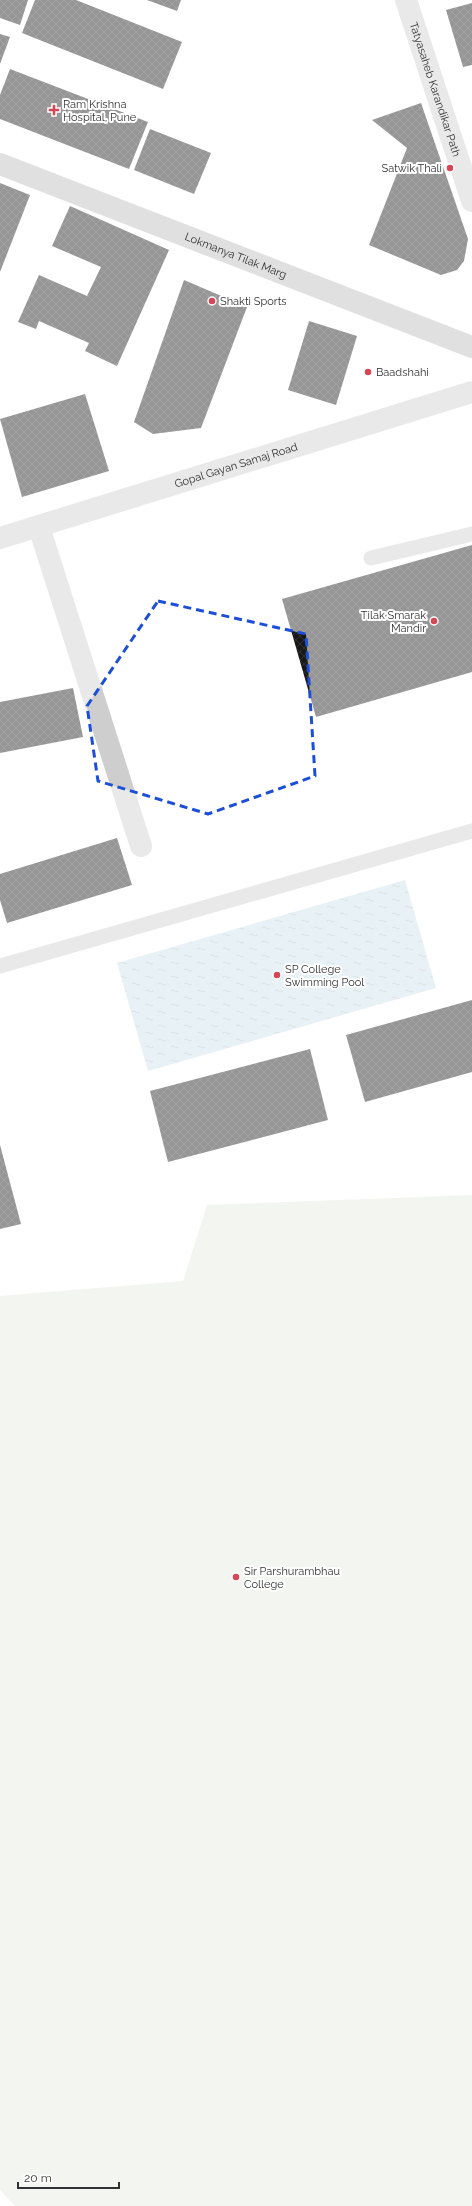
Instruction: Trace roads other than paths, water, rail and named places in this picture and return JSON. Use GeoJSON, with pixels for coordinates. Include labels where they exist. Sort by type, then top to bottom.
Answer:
{"type":"FeatureCollection","features":[{"type":"Feature","properties":{"kind":"main road","name":"Lokmanya Tilak Marg"},"geometry":{"type":"LineString","coordinates":[[0,164],[472,347]]}},
{"type":"Feature","properties":{"kind":"street","name":"Tatyasaheb Karandikar Path"},"geometry":{"type":"LineString","coordinates":[[406,0],[471,196]]}},
{"type":"Feature","properties":{"kind":"street","name":"Gopal Gayan Samaj Road"},"geometry":{"type":"LineString","coordinates":[[0,538],[472,392]]}},
{"type":"Feature","properties":{"kind":"street"},"geometry":{"type":"LineString","coordinates":[[39,527],[141,846]]}},
{"type":"Feature","properties":{"kind":"lane"},"geometry":{"type":"LineString","coordinates":[[371,558],[472,534]]}},
{"type":"Feature","properties":{"kind":"lane"},"geometry":{"type":"LineString","coordinates":[[0,966],[472,831]]}},
{"type":"Feature","properties":{"kind":"water","name":"SP College Swimming Pool"},"geometry":{"type":"Polygon","coordinates":[[[405,880],[436,988],[148,1071],[117,963],[405,880]]]}},
{"type":"Feature","properties":{"kind":"place","name":"Ram Krishna Hospital, Pune"},"geometry":{"type":"Point","coordinates":[54,110]}},
{"type":"Feature","properties":{"kind":"place","name":"Satwik Thali"},"geometry":{"type":"Point","coordinates":[450,168]}},
{"type":"Feature","properties":{"kind":"place","name":"Shakti Sports"},"geometry":{"type":"Point","coordinates":[212,301]}},
{"type":"Feature","properties":{"kind":"place","name":"Baadshahi"},"geometry":{"type":"Point","coordinates":[368,372]}},
{"type":"Feature","properties":{"kind":"place","name":"Tilak Smarak Mandir"},"geometry":{"type":"Point","coordinates":[434,621]}},
{"type":"Feature","properties":{"kind":"place","name":"SP College Swimming Pool"},"geometry":{"type":"Point","coordinates":[277,975]}},
{"type":"Feature","properties":{"kind":"place","name":"Sir Parshurambhau College"},"geometry":{"type":"Point","coordinates":[236,1577]}}]}
